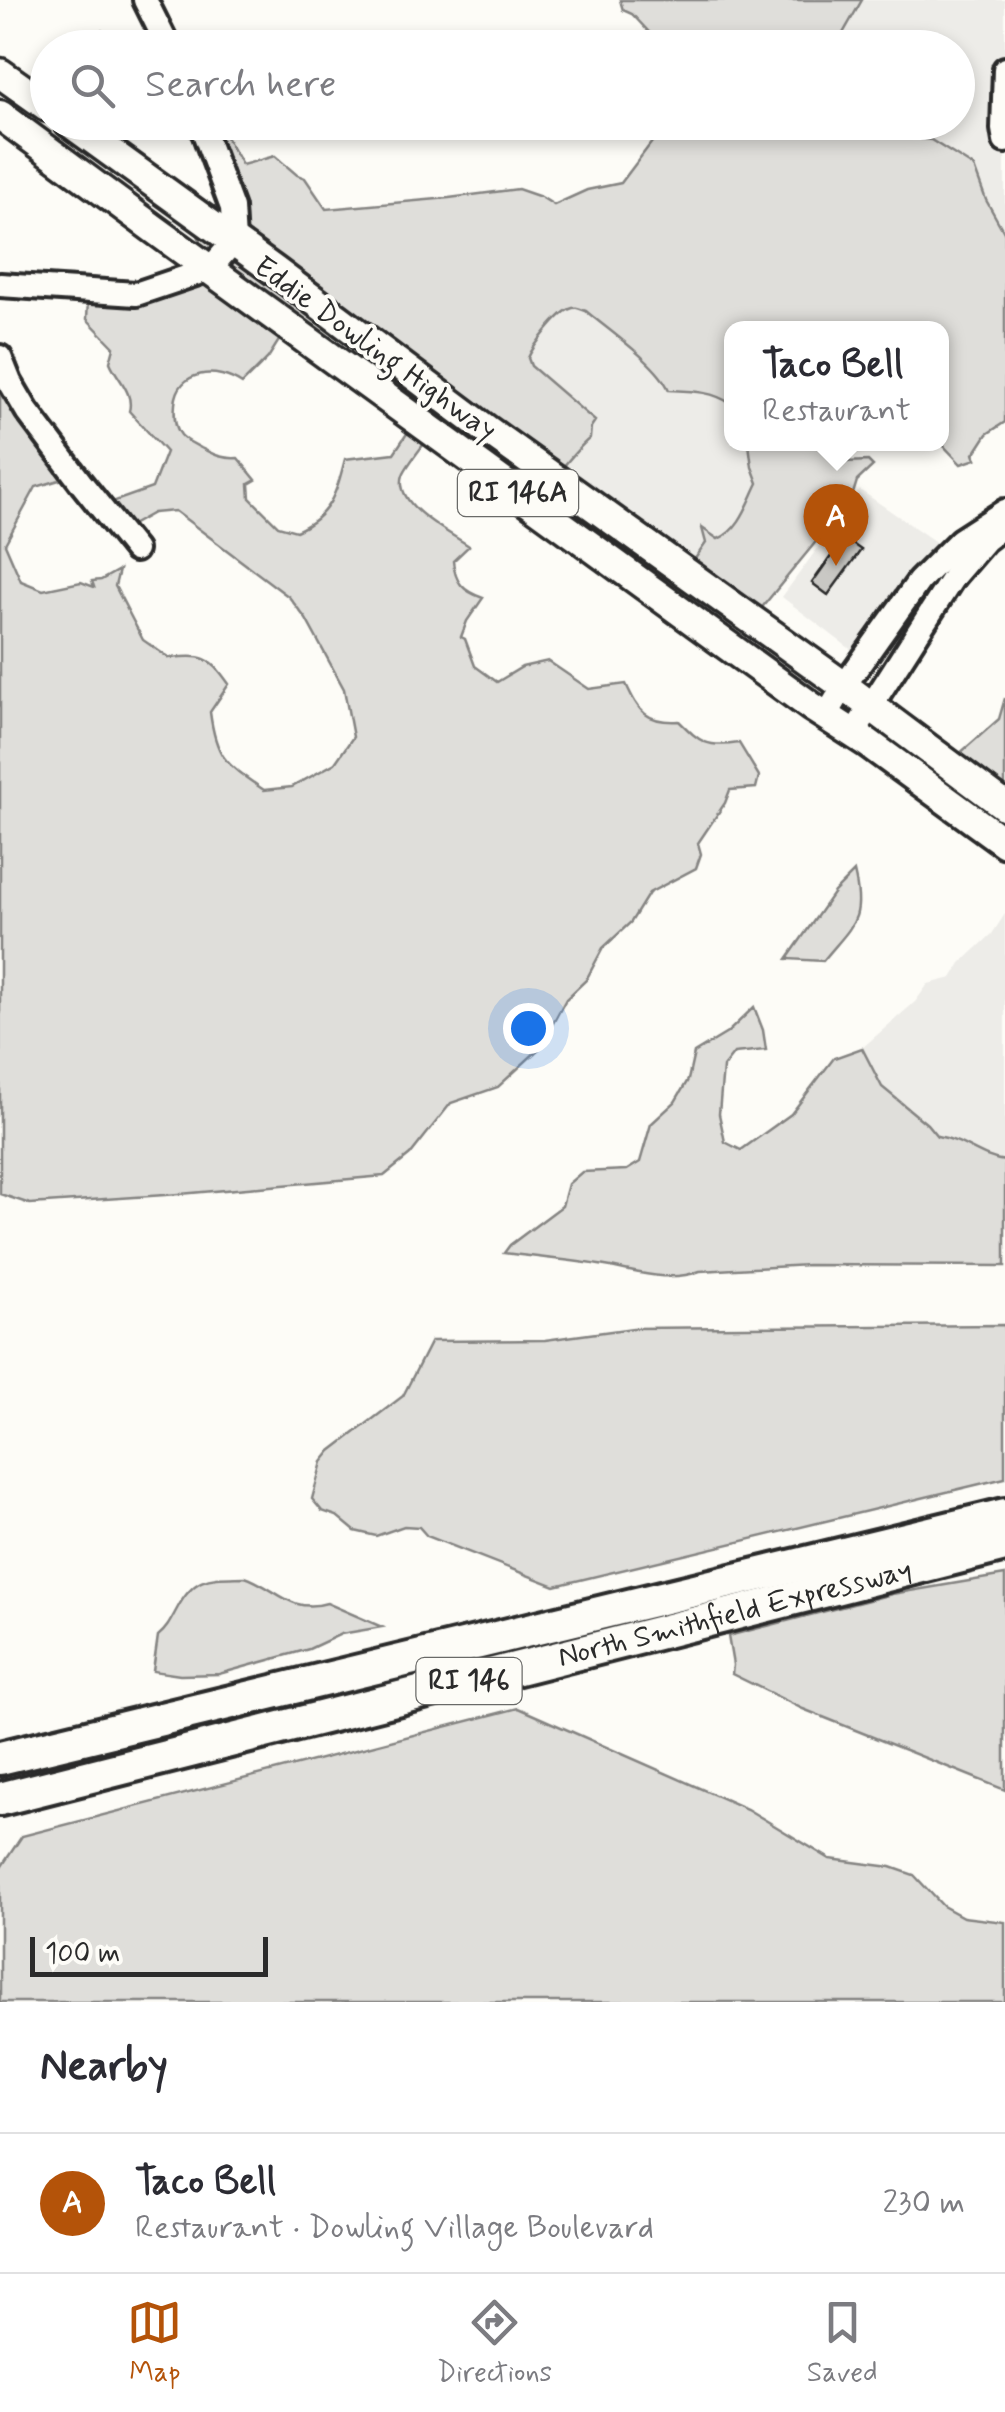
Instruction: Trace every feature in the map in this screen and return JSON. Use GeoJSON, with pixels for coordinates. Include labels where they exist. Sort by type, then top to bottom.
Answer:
{"type":"FeatureCollection","features":[{"type":"Feature","properties":{"kind":"highway"},"geometry":{"type":"LineString","coordinates":[[914,1537],[1005,1500]]}},
{"type":"Feature","properties":{"kind":"highway","name":"North Smithfield Expressway"},"geometry":{"type":"LineString","coordinates":[[0,1758],[1005,1515]]}},
{"type":"Feature","properties":{"kind":"highway","name":"North Smithfield Expressway"},"geometry":{"type":"LineString","coordinates":[[0,1800],[1005,1545]]}},
{"type":"Feature","properties":{"kind":"highway"},"geometry":{"type":"LineString","coordinates":[[938,1562],[1005,1552]]}},
{"type":"Feature","properties":{"kind":"main road"},"geometry":{"type":"LineString","coordinates":[[0,73],[30,94]]}},
{"type":"Feature","properties":{"kind":"main road","name":"Eddie Dowling Highway"},"geometry":{"type":"LineString","coordinates":[[0,115],[30,137]]}},
{"type":"Feature","properties":{"kind":"main road","name":"Eddie Dowling Highway"},"geometry":{"type":"LineString","coordinates":[[34,140],[1005,843]]}},
{"type":"Feature","properties":{"kind":"main road","name":"Eddie Dowling Highway"},"geometry":{"type":"LineString","coordinates":[[94,140],[1005,806]]}},
{"type":"Feature","properties":{"kind":"street"},"geometry":{"type":"LineString","coordinates":[[145,0],[160,30]]}},
{"type":"Feature","properties":{"kind":"street"},"geometry":{"type":"LineString","coordinates":[[1005,69],[1005,141]]}},
{"type":"Feature","properties":{"kind":"street"},"geometry":{"type":"LineString","coordinates":[[0,285],[136,294],[210,269],[234,241],[232,208],[207,140]]}},
{"type":"Feature","properties":{"kind":"street"},"geometry":{"type":"LineString","coordinates":[[0,357],[28,411],[136,550]]}},
{"type":"Feature","properties":{"kind":"street"},"geometry":{"type":"LineString","coordinates":[[853,734],[960,540],[1005,511]]}},
{"type":"Feature","properties":{"kind":"street"},"geometry":{"type":"LineString","coordinates":[[826,716],[919,581],[945,570],[1005,526]]}},
{"type":"Feature","properties":{"kind":"shaded area"},"geometry":{"type":"Polygon","coordinates":[[[620,0],[862,0],[845,30],[647,30],[623,10],[620,0]]]}},
{"type":"Feature","properties":{"kind":"shaded area"},"geometry":{"type":"Polygon","coordinates":[[[862,0],[1005,0],[1005,234],[974,167],[931,140],[975,140],[975,30],[845,30],[862,0]]]}},
{"type":"Feature","properties":{"kind":"shaded area"},"geometry":{"type":"Polygon","coordinates":[[[205,140],[228,140],[242,165],[275,156],[305,178],[326,209],[518,189],[554,205],[587,190],[621,183],[653,140],[931,140],[974,167],[1005,234],[1005,422],[987,434],[974,454],[976,459],[961,464],[949,451],[949,321],[724,321],[724,400],[694,391],[669,390],[644,358],[586,311],[574,308],[565,312],[528,358],[531,366],[595,421],[590,438],[543,491],[444,418],[403,475],[402,486],[414,507],[469,546],[453,561],[456,575],[465,589],[483,598],[461,637],[475,666],[497,682],[522,667],[548,661],[589,689],[626,684],[640,709],[651,718],[679,721],[699,739],[712,744],[739,743],[759,776],[756,788],[730,790],[698,843],[701,854],[696,868],[649,893],[631,922],[603,948],[586,980],[566,999],[539,1049],[498,1087],[451,1103],[410,1155],[384,1176],[30,1204],[0,1194],[0,373],[76,475],[36,487],[5,544],[21,581],[43,590],[81,582],[94,587],[92,581],[119,570],[115,586],[143,640],[169,658],[190,657],[210,662],[229,684],[210,712],[216,740],[225,759],[264,790],[292,787],[335,763],[353,737],[344,689],[306,619],[289,597],[175,511],[153,513],[121,531],[101,506],[152,488],[166,452],[129,411],[127,392],[110,362],[114,347],[87,319],[88,300],[179,287],[191,252],[200,240],[188,212],[244,247],[215,177],[205,140]],[[288,326],[268,358],[242,384],[221,375],[200,374],[183,384],[178,392],[175,408],[179,432],[215,455],[238,458],[256,480],[249,484],[250,498],[278,526],[296,531],[324,511],[345,459],[394,453],[416,420],[288,326]]]}},
{"type":"Feature","properties":{"kind":"shaded area"},"geometry":{"type":"Polygon","coordinates":[[[575,307],[586,311],[665,379],[669,390],[702,392],[724,399],[724,451],[750,451],[758,483],[739,522],[728,535],[718,539],[703,530],[706,542],[685,573],[557,474],[590,438],[528,358],[532,347],[567,310],[575,307]]]}},
{"type":"Feature","properties":{"kind":"shaded area"},"geometry":{"type":"Polygon","coordinates":[[[750,451],[833,451],[845,462],[868,461],[873,466],[857,481],[852,497],[844,493],[846,499],[825,515],[819,525],[819,538],[750,622],[685,573],[706,543],[702,528],[718,539],[738,523],[758,483],[750,451]]]}},
{"type":"Feature","properties":{"kind":"shaded area"},"geometry":{"type":"Polygon","coordinates":[[[860,490],[937,543],[853,651],[782,597],[860,490]]]}},
{"type":"Feature","properties":{"kind":"shaded area"},"geometry":{"type":"Polygon","coordinates":[[[1005,698],[1005,838],[934,776],[999,719],[1005,698]]]}},
{"type":"Feature","properties":{"kind":"shaded area"},"geometry":{"type":"Polygon","coordinates":[[[854,872],[858,902],[849,930],[823,961],[787,959],[834,892],[854,872]]]}},
{"type":"Feature","properties":{"kind":"shaded area"},"geometry":{"type":"Polygon","coordinates":[[[1005,914],[1005,1161],[954,1139],[937,1136],[882,1087],[862,1048],[915,1002],[928,984],[952,978],[1005,914]]]}},
{"type":"Feature","properties":{"kind":"shaded area"},"geometry":{"type":"Polygon","coordinates":[[[754,1007],[766,1050],[734,1053],[723,1067],[719,1114],[725,1142],[741,1150],[791,1114],[834,1058],[862,1048],[882,1087],[937,1136],[1005,1161],[1005,1266],[808,1265],[663,1276],[504,1253],[562,1206],[568,1184],[582,1172],[627,1170],[640,1162],[651,1124],[675,1102],[688,1080],[694,1053],[727,1033],[754,1007]]]}},
{"type":"Feature","properties":{"kind":"shaded area"},"geometry":{"type":"Polygon","coordinates":[[[1005,1325],[1005,1478],[555,1586],[427,1536],[419,1527],[404,1526],[376,1536],[355,1531],[337,1516],[322,1511],[312,1499],[322,1462],[403,1396],[431,1341],[545,1340],[633,1328],[1005,1325]]]}},
{"type":"Feature","properties":{"kind":"shaded area"},"geometry":{"type":"Polygon","coordinates":[[[1005,1575],[1005,1790],[803,1709],[732,1674],[728,1636],[892,1594],[1005,1575]]]}},
{"type":"Feature","properties":{"kind":"shaded area"},"geometry":{"type":"Polygon","coordinates":[[[245,1577],[293,1603],[327,1603],[382,1627],[341,1634],[309,1649],[219,1674],[153,1671],[158,1636],[190,1590],[213,1579],[245,1577]]]}},
{"type":"Feature","properties":{"kind":"shaded area"},"geometry":{"type":"Polygon","coordinates":[[[518,1708],[747,1809],[830,1859],[891,1867],[914,1875],[943,1906],[963,1917],[1005,1922],[1005,2002],[0,2002],[0,1869],[22,1836],[518,1708]]]}},
{"type":"Feature","properties":{"kind":"building"},"geometry":{"type":"Polygon","coordinates":[[[844,538],[861,550],[828,595],[812,583],[844,538]]]}},
{"type":"Feature","properties":{"kind":"place","name":"Taco Bell"},"geometry":{"type":"Point","coordinates":[836,566]}}]}
